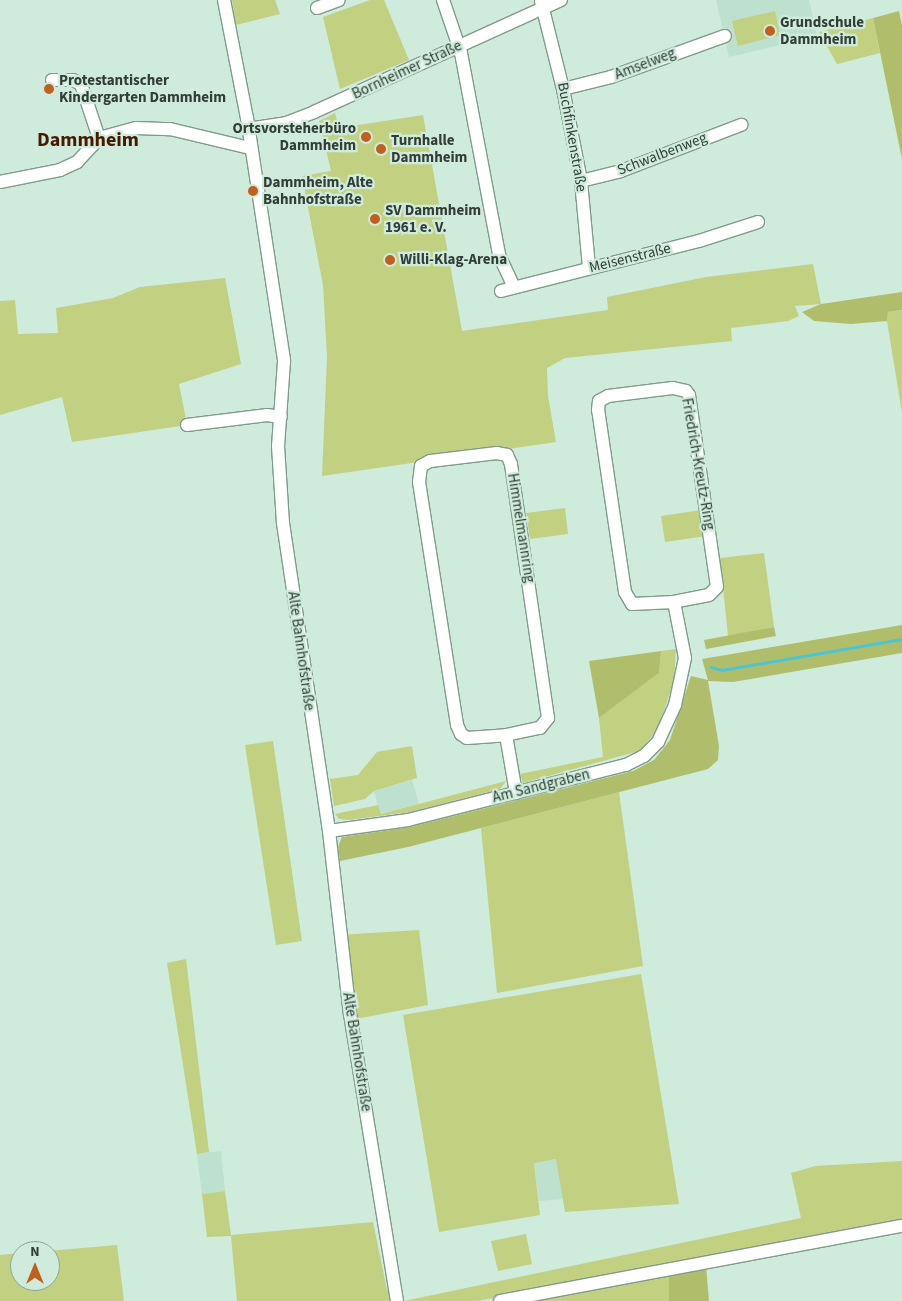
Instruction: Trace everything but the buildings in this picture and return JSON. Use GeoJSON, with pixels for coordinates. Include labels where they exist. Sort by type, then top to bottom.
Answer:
{"type":"FeatureCollection","features":[{"type":"Feature","properties":{"kind":"street","name":"Alte Bahnhofstraße"},"geometry":{"type":"LineString","coordinates":[[224,0],[248,129],[284,361],[278,463],[283,523],[329,831],[350,1014],[398,1301]]}},
{"type":"Feature","properties":{"kind":"street"},"geometry":{"type":"LineString","coordinates":[[317,8],[339,0]]}},
{"type":"Feature","properties":{"kind":"street"},"geometry":{"type":"LineString","coordinates":[[443,0],[458,45],[499,255],[514,287]]}},
{"type":"Feature","properties":{"kind":"street","name":"Bornheimer Straße"},"geometry":{"type":"LineString","coordinates":[[248,129],[300,118],[542,4],[561,0]]}},
{"type":"Feature","properties":{"kind":"street","name":"Buchfinkenstraße"},"geometry":{"type":"LineString","coordinates":[[542,4],[563,89],[581,181],[590,268]]}},
{"type":"Feature","properties":{"kind":"street","name":"Amselweg"},"geometry":{"type":"LineString","coordinates":[[563,89],[611,77],[725,36]]}},
{"type":"Feature","properties":{"kind":"street"},"geometry":{"type":"LineString","coordinates":[[52,80],[73,80],[81,84],[99,138]]}},
{"type":"Feature","properties":{"kind":"street","name":"Schwalbenweg"},"geometry":{"type":"LineString","coordinates":[[581,181],[621,171],[741,125]]}},
{"type":"Feature","properties":{"kind":"street"},"geometry":{"type":"LineString","coordinates":[[0,182],[67,167],[77,162],[99,138],[125,130],[156,127],[250,148]]}},
{"type":"Feature","properties":{"kind":"street","name":"Meisenstraße"},"geometry":{"type":"LineString","coordinates":[[501,291],[699,241],[758,222]]}},
{"type":"Feature","properties":{"kind":"street","name":"Friedrich-Kreutz-Ring"},"geometry":{"type":"LineString","coordinates":[[673,388],[686,391],[689,395],[717,587],[708,595],[674,602],[632,604],[625,592],[598,410],[600,401],[608,396],[673,388]]}},
{"type":"Feature","properties":{"kind":"street"},"geometry":{"type":"LineString","coordinates":[[186,425],[267,415],[281,417]]}},
{"type":"Feature","properties":{"kind":"street","name":"Himmelmannring"},"geometry":{"type":"LineString","coordinates":[[497,453],[507,455],[511,464],[548,718],[540,728],[506,735],[470,738],[464,736],[459,730],[419,482],[421,466],[430,461],[497,453]]}},
{"type":"Feature","properties":{"kind":"street","name":"Am Sandgraben"},"geometry":{"type":"LineString","coordinates":[[329,831],[408,820],[626,765],[650,752],[671,716],[685,658],[674,602]]}},
{"type":"Feature","properties":{"kind":"street"},"geometry":{"type":"LineString","coordinates":[[506,735],[516,793]]}},
{"type":"Feature","properties":{"kind":"street"},"geometry":{"type":"LineString","coordinates":[[500,1301],[902,1226]]}},
{"type":"Feature","properties":{"kind":"shaded area","name":"Grundschule Dammheim"},"geometry":{"type":"Polygon","coordinates":[[[716,0],[809,0],[817,36],[729,57],[716,0]]]}},
{"type":"Feature","properties":{"kind":"shaded area"},"geometry":{"type":"Polygon","coordinates":[[[412,780],[419,804],[380,814],[374,791],[412,780]]]}},
{"type":"Feature","properties":{"kind":"shaded area"},"geometry":{"type":"Polygon","coordinates":[[[221,1151],[225,1191],[202,1194],[197,1154],[221,1151]]]}},
{"type":"Feature","properties":{"kind":"shaded area"},"geometry":{"type":"Polygon","coordinates":[[[557,1159],[563,1199],[539,1201],[534,1162],[557,1159]]]}},
{"type":"Feature","properties":{"kind":"green space"},"geometry":{"type":"Polygon","coordinates":[[[232,0],[275,0],[280,14],[236,25],[232,0]]]}},
{"type":"Feature","properties":{"kind":"green space"},"geometry":{"type":"Polygon","coordinates":[[[370,0],[384,0],[409,60],[340,89],[323,17],[370,0]]]}},
{"type":"Feature","properties":{"kind":"green space"},"geometry":{"type":"Polygon","coordinates":[[[775,11],[780,35],[738,46],[732,21],[775,11]]]}},
{"type":"Feature","properties":{"kind":"green space"},"geometry":{"type":"Polygon","coordinates":[[[899,11],[902,26],[902,159],[873,18],[899,11]]]}},
{"type":"Feature","properties":{"kind":"green space"},"geometry":{"type":"Polygon","coordinates":[[[873,18],[880,53],[837,64],[819,32],[873,18]]]}},
{"type":"Feature","properties":{"kind":"green space"},"geometry":{"type":"Polygon","coordinates":[[[335,113],[339,128],[423,115],[462,331],[608,310],[607,297],[706,277],[813,264],[821,304],[795,306],[799,316],[788,321],[731,328],[732,341],[565,358],[547,368],[548,396],[556,442],[322,476],[327,357],[323,285],[302,176],[331,171],[319,121],[335,113]]]}},
{"type":"Feature","properties":{"kind":"green space"},"geometry":{"type":"Polygon","coordinates":[[[225,278],[241,364],[179,384],[187,425],[72,442],[62,397],[0,415],[0,301],[15,300],[18,334],[58,333],[56,308],[113,298],[140,287],[225,278]]]}},
{"type":"Feature","properties":{"kind":"green space"},"geometry":{"type":"Polygon","coordinates":[[[902,292],[902,310],[888,312],[887,321],[851,324],[814,321],[802,312],[821,304],[902,292]]]}},
{"type":"Feature","properties":{"kind":"green space"},"geometry":{"type":"Polygon","coordinates":[[[902,310],[902,413],[887,321],[888,312],[902,310]]]}},
{"type":"Feature","properties":{"kind":"green space"},"geometry":{"type":"Polygon","coordinates":[[[565,508],[568,534],[530,539],[526,513],[565,508]]]}},
{"type":"Feature","properties":{"kind":"green space"},"geometry":{"type":"Polygon","coordinates":[[[702,510],[706,536],[665,542],[661,516],[702,510]]]}},
{"type":"Feature","properties":{"kind":"green space"},"geometry":{"type":"Polygon","coordinates":[[[764,553],[774,627],[728,636],[720,558],[764,553]]]}},
{"type":"Feature","properties":{"kind":"green space"},"geometry":{"type":"Polygon","coordinates":[[[902,625],[902,653],[733,682],[708,681],[719,746],[718,760],[708,769],[408,847],[340,861],[338,847],[342,837],[410,827],[633,771],[654,760],[670,740],[691,676],[708,680],[702,659],[902,625]]]}},
{"type":"Feature","properties":{"kind":"green space"},"geometry":{"type":"Polygon","coordinates":[[[774,627],[776,636],[706,649],[704,640],[774,627]]]}},
{"type":"Feature","properties":{"kind":"green space"},"geometry":{"type":"Polygon","coordinates":[[[676,649],[674,680],[657,731],[639,751],[523,783],[520,774],[603,757],[599,718],[659,673],[661,651],[676,649]]]}},
{"type":"Feature","properties":{"kind":"green space"},"geometry":{"type":"Polygon","coordinates":[[[661,651],[659,673],[599,718],[589,661],[661,651]]]}},
{"type":"Feature","properties":{"kind":"green space"},"geometry":{"type":"Polygon","coordinates":[[[273,741],[302,941],[276,945],[245,745],[273,741]]]}},
{"type":"Feature","properties":{"kind":"green space"},"geometry":{"type":"Polygon","coordinates":[[[412,746],[417,778],[374,791],[365,799],[334,806],[330,779],[358,775],[377,752],[412,746]]]}},
{"type":"Feature","properties":{"kind":"green space"},"geometry":{"type":"Polygon","coordinates":[[[506,781],[500,789],[410,812],[349,820],[339,819],[335,814],[378,805],[381,814],[506,781]]]}},
{"type":"Feature","properties":{"kind":"green space"},"geometry":{"type":"Polygon","coordinates":[[[619,792],[643,966],[497,993],[481,828],[619,792]]]}},
{"type":"Feature","properties":{"kind":"green space"},"geometry":{"type":"Polygon","coordinates":[[[419,930],[428,1005],[351,1020],[339,935],[419,930]]]}},
{"type":"Feature","properties":{"kind":"green space"},"geometry":{"type":"Polygon","coordinates":[[[186,959],[209,1152],[197,1154],[167,963],[186,959]]]}},
{"type":"Feature","properties":{"kind":"green space"},"geometry":{"type":"Polygon","coordinates":[[[641,974],[679,1204],[565,1212],[556,1159],[534,1163],[540,1215],[439,1232],[403,1015],[641,974]]]}},
{"type":"Feature","properties":{"kind":"green space"},"geometry":{"type":"Polygon","coordinates":[[[902,1161],[902,1221],[477,1301],[404,1301],[801,1218],[791,1173],[815,1166],[902,1161]]]}},
{"type":"Feature","properties":{"kind":"green space"},"geometry":{"type":"Polygon","coordinates":[[[225,1191],[231,1235],[373,1222],[387,1290],[395,1289],[398,1301],[237,1301],[231,1236],[207,1237],[202,1194],[225,1191]]]}},
{"type":"Feature","properties":{"kind":"green space"},"geometry":{"type":"Polygon","coordinates":[[[526,1234],[532,1264],[498,1271],[491,1241],[526,1234]]]}},
{"type":"Feature","properties":{"kind":"green space"},"geometry":{"type":"Polygon","coordinates":[[[117,1245],[124,1301],[0,1301],[0,1255],[10,1254],[10,1291],[60,1291],[60,1250],[117,1245]]]}},
{"type":"Feature","properties":{"kind":"green space"},"geometry":{"type":"Polygon","coordinates":[[[706,1266],[709,1301],[669,1301],[669,1269],[706,1266]]]}},
{"type":"Feature","properties":{"kind":"green space"},"geometry":{"type":"Polygon","coordinates":[[[669,1269],[669,1301],[499,1301],[669,1269]]]}},
{"type":"Feature","properties":{"kind":"waterway"},"geometry":{"type":"LineString","coordinates":[[711,667],[722,670],[902,639]]}},
{"type":"Feature","properties":{"kind":"place","name":"Grundschule Dammheim"},"geometry":{"type":"Point","coordinates":[770,31]}},
{"type":"Feature","properties":{"kind":"place","name":"Protestantischer Kindergarten Dammheim"},"geometry":{"type":"Point","coordinates":[49,89]}},
{"type":"Feature","properties":{"kind":"place","name":"Ortsvorsteherbüro Dammheim"},"geometry":{"type":"Point","coordinates":[366,137]}},
{"type":"Feature","properties":{"kind":"place","name":"Turnhalle Dammheim"},"geometry":{"type":"Point","coordinates":[381,149]}},
{"type":"Feature","properties":{"kind":"place","name":"Dammheim, Alte Bahnhofstraße"},"geometry":{"type":"Point","coordinates":[253,191]}},
{"type":"Feature","properties":{"kind":"place","name":"SV Dammheim 1961 e. V."},"geometry":{"type":"Point","coordinates":[375,219]}},
{"type":"Feature","properties":{"kind":"place","name":"Willi-Klag-Arena"},"geometry":{"type":"Point","coordinates":[390,260]}},
{"type":"Feature","properties":{"kind":"district","name":"Dammheim"},"geometry":{"type":"Point","coordinates":[88,140]}}]}
